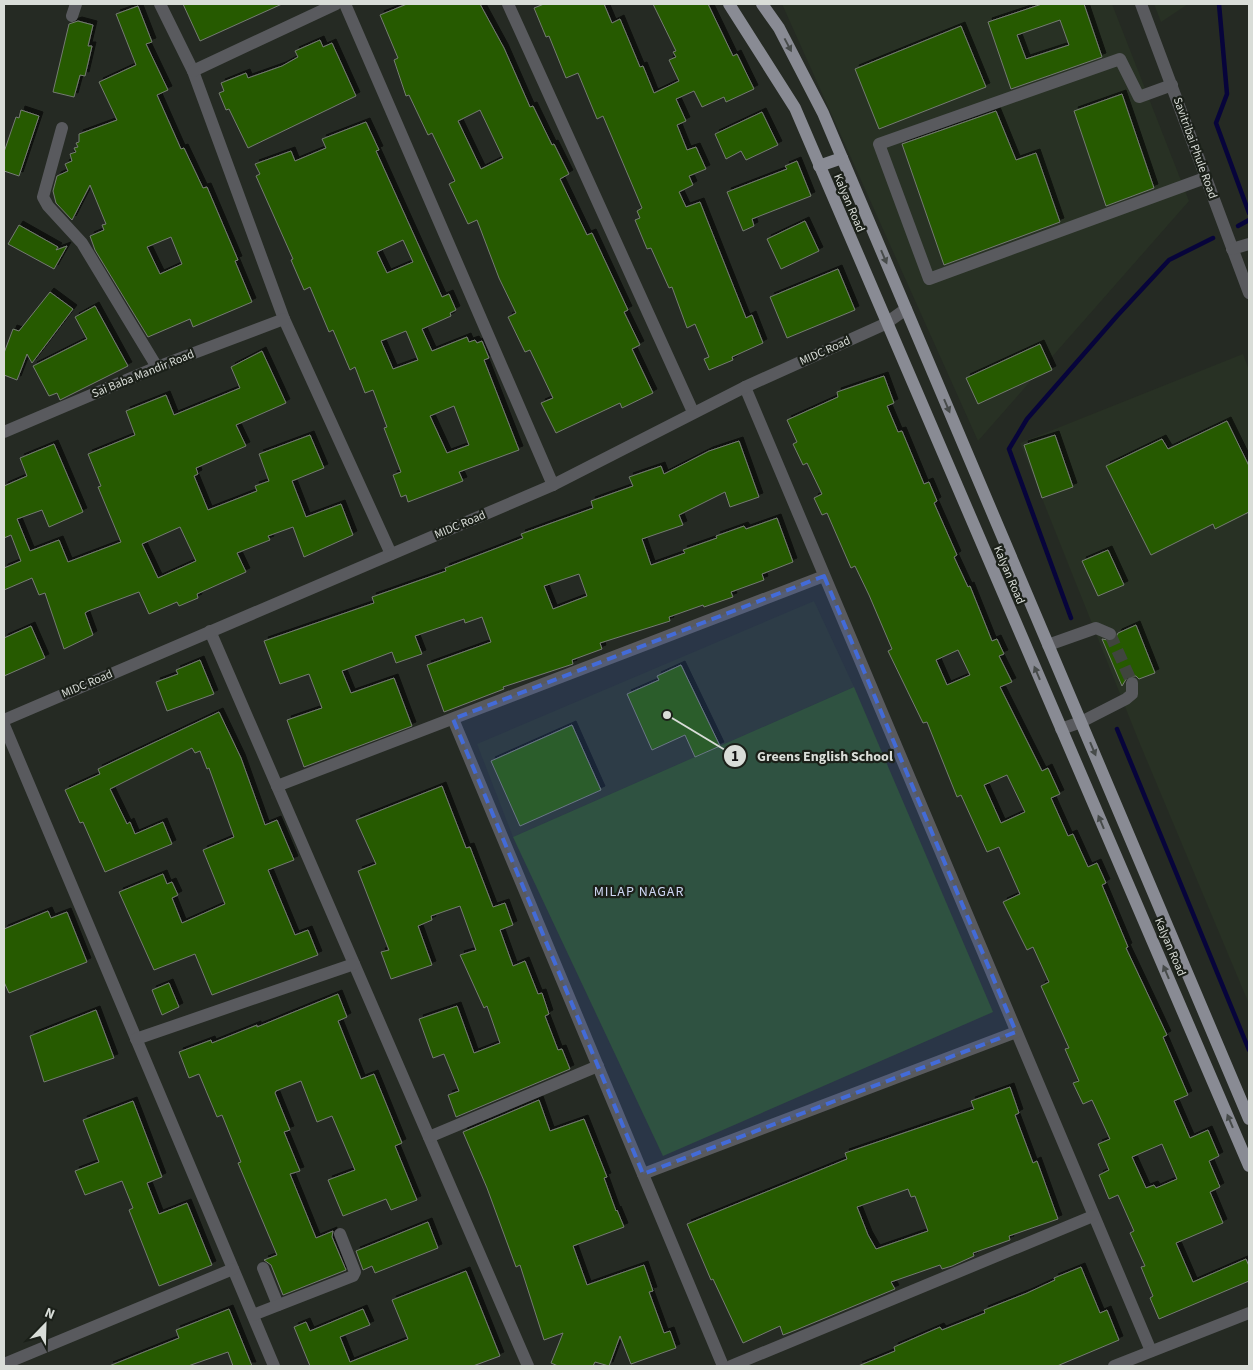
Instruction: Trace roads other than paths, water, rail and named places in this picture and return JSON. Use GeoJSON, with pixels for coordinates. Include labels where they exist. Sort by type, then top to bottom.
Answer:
{"type":"FeatureCollection","features":[{"type":"Feature","properties":{"kind":"main road","name":"Kalyan Road"},"geometry":{"type":"LineString","coordinates":[[729,4],[794,108],[885,324],[1249,1166]]}},
{"type":"Feature","properties":{"kind":"main road","name":"Kalyan Road"},"geometry":{"type":"LineString","coordinates":[[762,4],[779,28],[823,113],[1248,1114]]}},
{"type":"Feature","properties":{"kind":"main road"},"geometry":{"type":"LineString","coordinates":[[819,166],[842,158]]}},
{"type":"Feature","properties":{"kind":"street"},"geometry":{"type":"LineString","coordinates":[[160,4],[194,71],[284,319],[390,554]]}},
{"type":"Feature","properties":{"kind":"street"},"geometry":{"type":"LineString","coordinates":[[194,71],[336,4]]}},
{"type":"Feature","properties":{"kind":"street"},"geometry":{"type":"LineString","coordinates":[[345,4],[553,485]]}},
{"type":"Feature","properties":{"kind":"street"},"geometry":{"type":"LineString","coordinates":[[508,4],[693,412]]}},
{"type":"Feature","properties":{"kind":"street","name":"Savitribai Phule Road"},"geometry":{"type":"LineString","coordinates":[[1140,4],[1232,249],[1245,271],[1249,293]]}},
{"type":"Feature","properties":{"kind":"street"},"geometry":{"type":"LineString","coordinates":[[1172,85],[1139,97],[1120,59],[879,144],[929,279],[1205,178]]}},
{"type":"Feature","properties":{"kind":"street"},"geometry":{"type":"LineString","coordinates":[[62,128],[43,197],[48,206],[82,243],[158,367]]}},
{"type":"Feature","properties":{"kind":"street"},"geometry":{"type":"LineString","coordinates":[[1232,249],[1249,244]]}},
{"type":"Feature","properties":{"kind":"street","name":"MIDC Road"},"geometry":{"type":"LineString","coordinates":[[4,720],[553,485],[745,386],[885,324],[906,309]]}},
{"type":"Feature","properties":{"kind":"street","name":"Sai Baba Mandir Road"},"geometry":{"type":"LineString","coordinates":[[4,432],[158,367],[284,319]]}},
{"type":"Feature","properties":{"kind":"street"},"geometry":{"type":"LineString","coordinates":[[745,386],[1151,1350]]}},
{"type":"Feature","properties":{"kind":"street"},"geometry":{"type":"LineString","coordinates":[[277,786],[824,576]]}},
{"type":"Feature","properties":{"kind":"street"},"geometry":{"type":"LineString","coordinates":[[1048,645],[1096,628],[1110,634]]}},
{"type":"Feature","properties":{"kind":"street"},"geometry":{"type":"LineString","coordinates":[[210,631],[528,1366]]}},
{"type":"Feature","properties":{"kind":"street"},"geometry":{"type":"LineString","coordinates":[[1061,729],[1081,722],[1126,699],[1132,694],[1132,683]]}},
{"type":"Feature","properties":{"kind":"street"},"geometry":{"type":"LineString","coordinates":[[453,719],[723,1366]]}},
{"type":"Feature","properties":{"kind":"street"},"geometry":{"type":"LineString","coordinates":[[4,725],[274,1366]]}},
{"type":"Feature","properties":{"kind":"street"},"geometry":{"type":"LineString","coordinates":[[136,1039],[354,964]]}},
{"type":"Feature","properties":{"kind":"street"},"geometry":{"type":"LineString","coordinates":[[643,1174],[1016,1032]]}},
{"type":"Feature","properties":{"kind":"street"},"geometry":{"type":"LineString","coordinates":[[429,1138],[598,1066]]}},
{"type":"Feature","properties":{"kind":"street"},"geometry":{"type":"LineString","coordinates":[[731,1366],[1093,1216]]}},
{"type":"Feature","properties":{"kind":"street"},"geometry":{"type":"LineString","coordinates":[[253,1315],[353,1276],[355,1272],[340,1234]]}},
{"type":"Feature","properties":{"kind":"street"},"geometry":{"type":"LineString","coordinates":[[263,1268],[278,1305]]}},
{"type":"Feature","properties":{"kind":"street"},"geometry":{"type":"LineString","coordinates":[[4,1364],[233,1269]]}},
{"type":"Feature","properties":{"kind":"street"},"geometry":{"type":"LineString","coordinates":[[1114,1366],[1249,1313]]}},
{"type":"Feature","properties":{"kind":"waterway"},"geometry":{"type":"LineString","coordinates":[[1219,4],[1227,94],[1216,123],[1249,213]]}},
{"type":"Feature","properties":{"kind":"waterway"},"geometry":{"type":"LineString","coordinates":[[1238,226],[1249,220]]}},
{"type":"Feature","properties":{"kind":"waterway"},"geometry":{"type":"LineString","coordinates":[[1071,618],[1009,449],[1027,419],[1169,260],[1213,238]]}},
{"type":"Feature","properties":{"kind":"waterway"},"geometry":{"type":"LineString","coordinates":[[1117,729],[1249,1050]]}},
{"type":"Feature","properties":{"kind":"tunnel"},"geometry":{"type":"LineString","coordinates":[[1110,634],[1132,683]]}},
{"type":"Feature","properties":{"kind":"place","name":"Greens English School"},"geometry":{"type":"Point","coordinates":[667,715]}},
{"type":"Feature","properties":{"kind":"district","name":"MILAP NAGAR"},"geometry":{"type":"Point","coordinates":[639,892]}}]}
